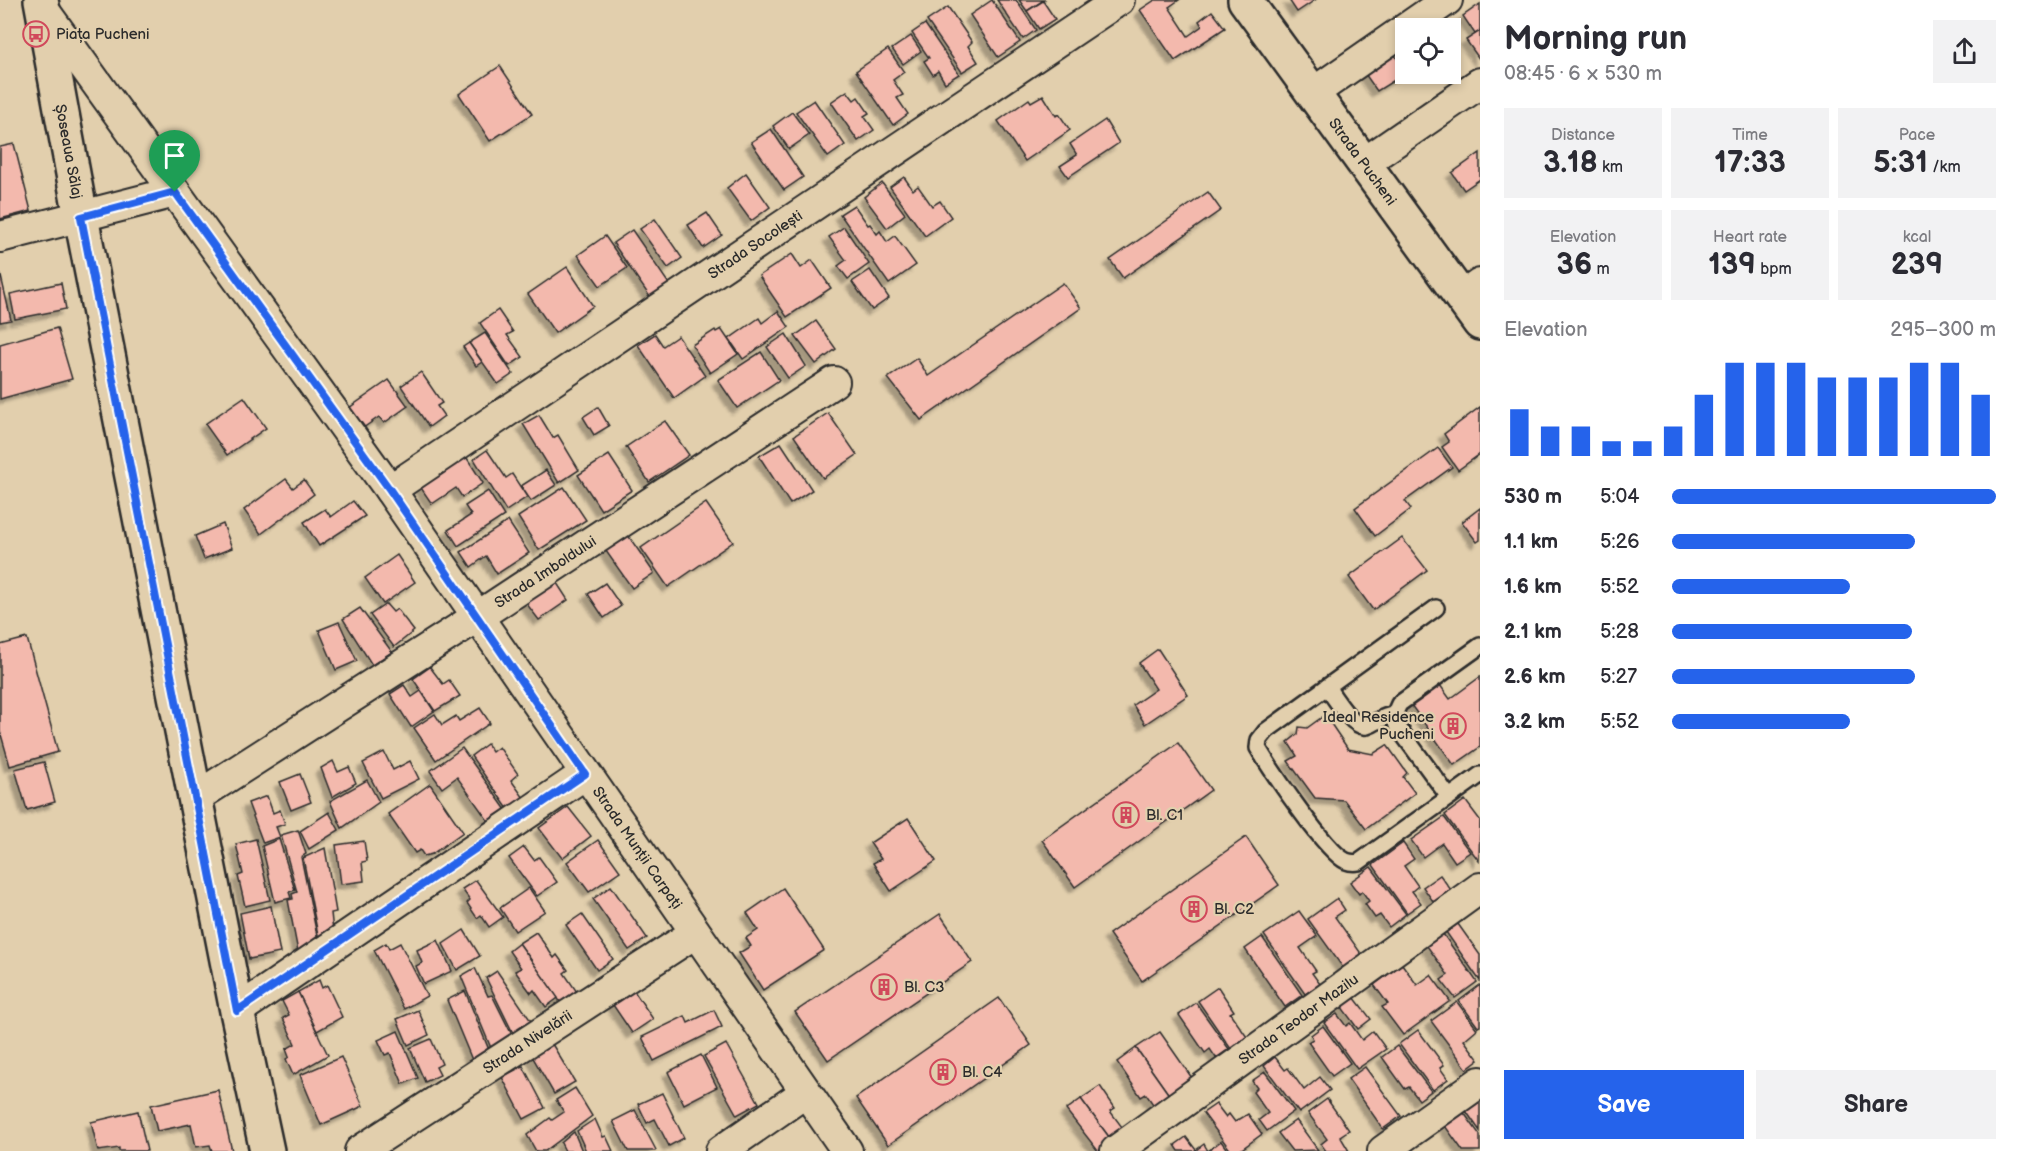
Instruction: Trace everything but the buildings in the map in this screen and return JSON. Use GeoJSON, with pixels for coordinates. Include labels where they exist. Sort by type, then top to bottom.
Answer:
{"type":"FeatureCollection","features":[{"type":"Feature","properties":{"kind":"street","name":"Strada Socolești"},"geometry":{"type":"LineString","coordinates":[[390,490],[1119,0]]}},
{"type":"Feature","properties":{"kind":"street","name":"Strada Pucheni"},"geometry":{"type":"LineString","coordinates":[[1245,0],[1364,163],[1474,302]]}},
{"type":"Feature","properties":{"kind":"street"},"geometry":{"type":"LineString","coordinates":[[1313,93],[1447,0]]}},
{"type":"Feature","properties":{"kind":"street","name":"Strada Munții Carpați"},"geometry":{"type":"LineString","coordinates":[[42,5],[390,490],[847,1151]]}},
{"type":"Feature","properties":{"kind":"street","name":"Șoseaua Sălaj"},"geometry":{"type":"LineString","coordinates":[[42,5],[81,217],[195,798],[267,1151]]}},
{"type":"Feature","properties":{"kind":"street"},"geometry":{"type":"LineString","coordinates":[[1364,163],[1480,83]]}},
{"type":"Feature","properties":{"kind":"street"},"geometry":{"type":"LineString","coordinates":[[0,237],[175,192]]}},
{"type":"Feature","properties":{"kind":"street","name":"Strada Imboldului"},"geometry":{"type":"LineString","coordinates":[[195,798],[477,617],[834,382]]}},
{"type":"Feature","properties":{"kind":"street"},"geometry":{"type":"LineString","coordinates":[[237,1011],[585,774]]}},
{"type":"Feature","properties":{"kind":"street","name":"Strada Teodor Mazilu"},"geometry":{"type":"LineString","coordinates":[[1116,1151],[1480,888]]}},
{"type":"Feature","properties":{"kind":"street","name":"Strada Nivelării"},"geometry":{"type":"LineString","coordinates":[[360,1151],[695,933]]}},
{"type":"Feature","properties":{"kind":"street"},"geometry":{"type":"LineString","coordinates":[[1383,1151],[1480,1082]]}},
{"type":"Feature","properties":{"kind":"street"},"geometry":{"type":"LineString","coordinates":[[721,1151],[806,1092]]}},
{"type":"Feature","properties":{"kind":"lane"},"geometry":{"type":"LineString","coordinates":[[1436,608],[1266,731],[1259,740],[1258,748],[1321,838],[1344,861],[1352,863],[1359,862],[1480,775]]}},
{"type":"Feature","properties":{"kind":"lane"},"geometry":{"type":"LineString","coordinates":[[1449,797],[1396,726],[1394,716],[1399,704],[1480,646]]}},
{"type":"Feature","properties":{"kind":"lane"},"geometry":{"type":"LineString","coordinates":[[1327,687],[1350,719],[1360,726],[1366,727],[1385,716],[1394,716]]}},
{"type":"Feature","properties":{"kind":"place","name":"Piața Pucheni"},"geometry":{"type":"Point","coordinates":[36,34]}},
{"type":"Feature","properties":{"kind":"place","name":"Ideal Residence Pucheni"},"geometry":{"type":"Point","coordinates":[1453,726]}},
{"type":"Feature","properties":{"kind":"place","name":"Bl. C1"},"geometry":{"type":"Point","coordinates":[1126,815]}},
{"type":"Feature","properties":{"kind":"place","name":"Bl. C2"},"geometry":{"type":"Point","coordinates":[1194,909]}},
{"type":"Feature","properties":{"kind":"place","name":"Bl. C3"},"geometry":{"type":"Point","coordinates":[884,987]}},
{"type":"Feature","properties":{"kind":"place","name":"Bl. C4"},"geometry":{"type":"Point","coordinates":[943,1072]}},
{"type":"Feature","properties":{"kind":"route"},"geometry":{"type":"LineString","coordinates":[[175,192],[390,490],[585,774],[237,1011],[81,217],[175,192]]}}]}
